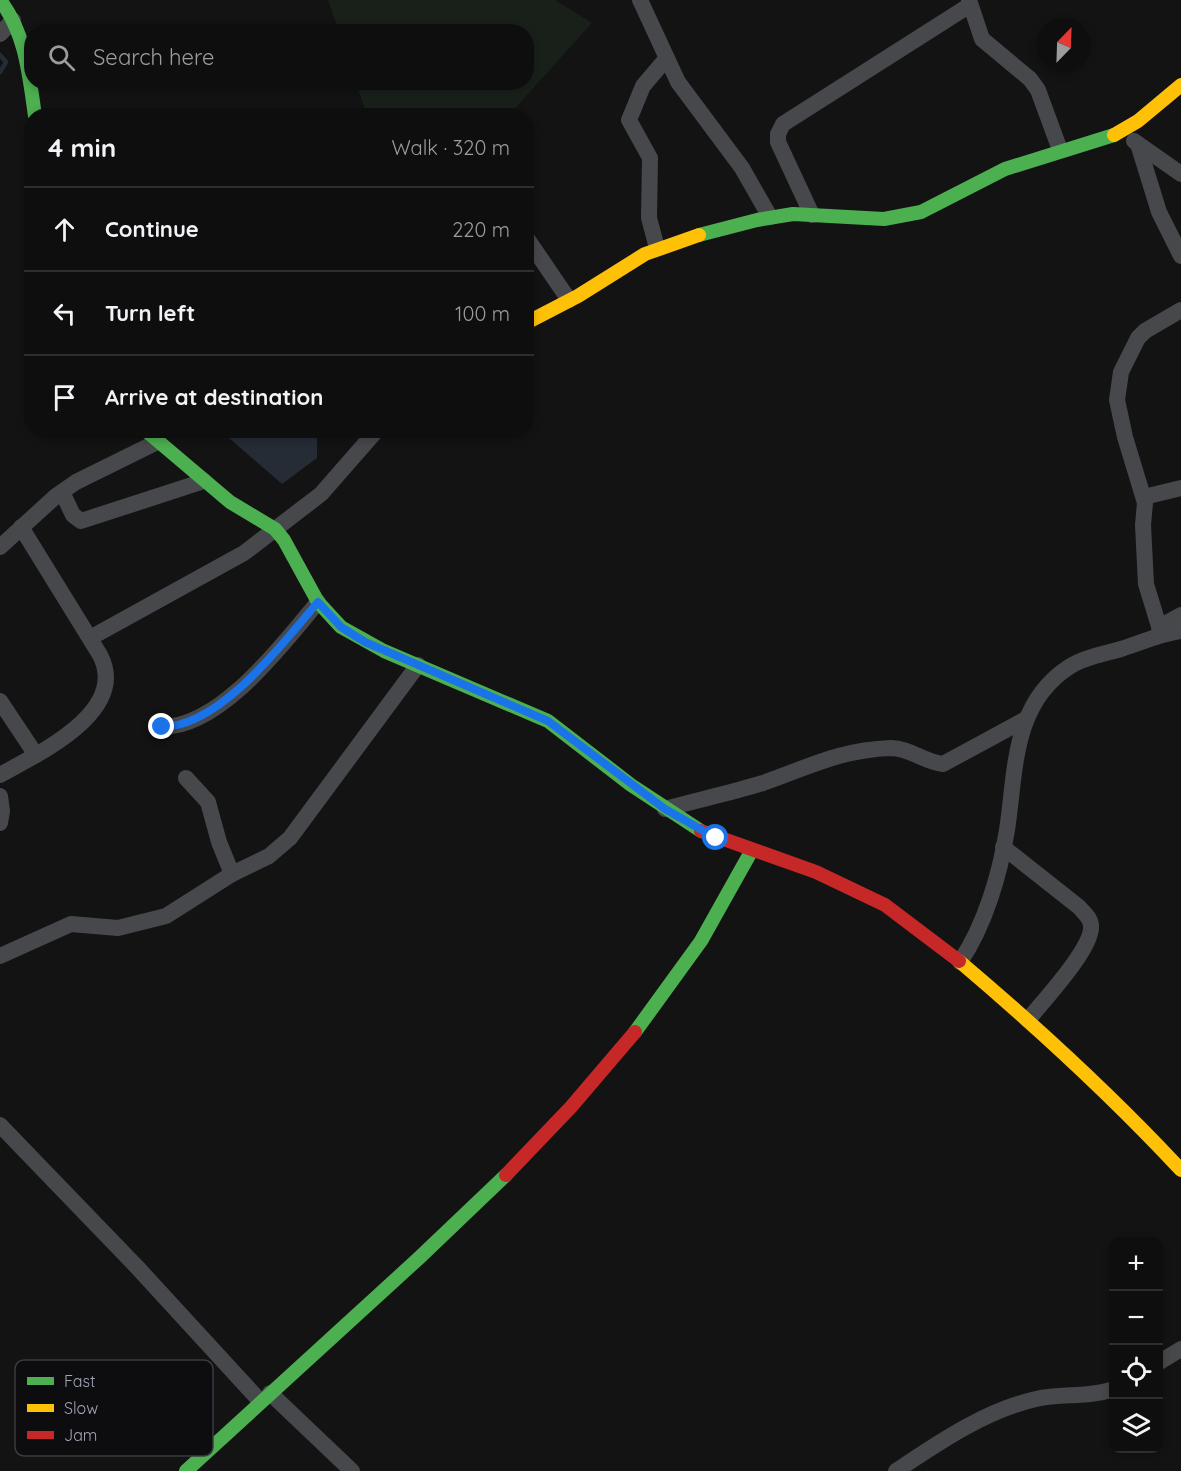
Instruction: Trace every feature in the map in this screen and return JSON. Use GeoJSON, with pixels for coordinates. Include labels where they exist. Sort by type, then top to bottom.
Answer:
{"type":"FeatureCollection","features":[{"type":"Feature","properties":{"kind":"street"},"geometry":{"type":"LineString","coordinates":[[0,0],[13,20],[24,52]]}},
{"type":"Feature","properties":{"kind":"street"},"geometry":{"type":"LineString","coordinates":[[640,0],[666,59],[685,92],[742,168],[770,218]]}},
{"type":"Feature","properties":{"kind":"street"},"geometry":{"type":"LineString","coordinates":[[812,215],[778,142],[778,134],[783,124],[970,2],[982,39],[1030,79],[1038,90],[1060,150]]}},
{"type":"Feature","properties":{"kind":"street"},"geometry":{"type":"LineString","coordinates":[[0,34],[13,20]]}},
{"type":"Feature","properties":{"kind":"street"},"geometry":{"type":"LineString","coordinates":[[657,248],[649,218],[650,158],[629,120],[643,86],[666,59]]}},
{"type":"Feature","properties":{"kind":"street"},"geometry":{"type":"LineString","coordinates":[[534,319],[657,248],[770,218],[812,215],[884,219],[909,216],[992,175],[1060,150],[1099,141],[1121,132],[1181,85]]}},
{"type":"Feature","properties":{"kind":"street"},"geometry":{"type":"LineString","coordinates":[[31,90],[34,108]]}},
{"type":"Feature","properties":{"kind":"street"},"geometry":{"type":"LineString","coordinates":[[1121,132],[1181,174]]}},
{"type":"Feature","properties":{"kind":"street"},"geometry":{"type":"LineString","coordinates":[[1138,144],[1141,163],[1159,212],[1181,256]]}},
{"type":"Feature","properties":{"kind":"street"},"geometry":{"type":"LineString","coordinates":[[534,249],[569,300]]}},
{"type":"Feature","properties":{"kind":"street"},"geometry":{"type":"LineString","coordinates":[[1160,630],[1146,584],[1144,497],[1118,412],[1118,386],[1128,356],[1138,338],[1144,331],[1181,310]]}},
{"type":"Feature","properties":{"kind":"street"},"geometry":{"type":"LineString","coordinates":[[0,547],[62,492],[148,438]]}},
{"type":"Feature","properties":{"kind":"street"},"geometry":{"type":"LineString","coordinates":[[153,438],[230,502],[274,529],[284,540],[318,602],[341,627],[384,651],[548,721],[691,826],[816,872],[865,894],[898,915],[960,962],[1028,1020],[1127,1112],[1181,1170]]}},
{"type":"Feature","properties":{"kind":"street"},"geometry":{"type":"LineString","coordinates":[[90,638],[187,583],[224,565],[321,494],[370,438]]}},
{"type":"Feature","properties":{"kind":"street"},"geometry":{"type":"LineString","coordinates":[[62,492],[73,515],[81,520],[204,482]]}},
{"type":"Feature","properties":{"kind":"street"},"geometry":{"type":"LineString","coordinates":[[1144,497],[1181,488]]}},
{"type":"Feature","properties":{"kind":"street"},"geometry":{"type":"LineString","coordinates":[[0,775],[79,728],[103,690],[106,677],[106,666],[21,527]]}},
{"type":"Feature","properties":{"kind":"street"},"geometry":{"type":"LineString","coordinates":[[162,727],[175,727],[191,722],[239,688],[278,650],[318,602]]}},
{"type":"Feature","properties":{"kind":"street"},"geometry":{"type":"LineString","coordinates":[[960,962],[979,931],[1004,847],[1014,759],[1026,719],[1046,687],[1071,665],[1160,630],[1181,615]]}},
{"type":"Feature","properties":{"kind":"street"},"geometry":{"type":"LineString","coordinates":[[1160,630],[1181,631]]}},
{"type":"Feature","properties":{"kind":"street"},"geometry":{"type":"LineString","coordinates":[[0,956],[70,924],[118,928],[166,916],[232,874],[269,856],[290,838],[418,665]]}},
{"type":"Feature","properties":{"kind":"street"},"geometry":{"type":"LineString","coordinates":[[0,701],[36,755]]}},
{"type":"Feature","properties":{"kind":"street"},"geometry":{"type":"LineString","coordinates":[[665,809],[743,789],[812,762],[841,755],[905,749],[932,763],[943,764],[1026,719]]}},
{"type":"Feature","properties":{"kind":"street"},"geometry":{"type":"LineString","coordinates":[[186,778],[208,802],[219,842],[232,874]]}},
{"type":"Feature","properties":{"kind":"street"},"geometry":{"type":"LineString","coordinates":[[0,796],[2,811],[0,823]]}},
{"type":"Feature","properties":{"kind":"street"},"geometry":{"type":"LineString","coordinates":[[1004,847],[1079,907],[1089,918],[1092,928],[1085,947],[1028,1020]]}},
{"type":"Feature","properties":{"kind":"street"},"geometry":{"type":"LineString","coordinates":[[213,1446],[509,1170],[576,1099],[624,1045],[679,975],[714,923],[752,850]]}},
{"type":"Feature","properties":{"kind":"street"},"geometry":{"type":"LineString","coordinates":[[0,1125],[265,1397],[352,1471]]}},
{"type":"Feature","properties":{"kind":"street"},"geometry":{"type":"LineString","coordinates":[[1163,1360],[1181,1348]]}},
{"type":"Feature","properties":{"kind":"street"},"geometry":{"type":"LineString","coordinates":[[896,1471],[941,1442],[1013,1406],[1058,1395],[1093,1395],[1109,1390]]}},
{"type":"Feature","properties":{"kind":"street"},"geometry":{"type":"LineString","coordinates":[[186,1471],[202,1456]]}},
{"type":"Feature","properties":{"kind":"shaded area"},"geometry":{"type":"Polygon","coordinates":[[[328,0],[555,0],[592,23],[534,87],[534,24],[337,24],[328,0]]]}},
{"type":"Feature","properties":{"kind":"shaded area"},"geometry":{"type":"Polygon","coordinates":[[[358,90],[532,90],[515,108],[365,108],[358,90]]]}},
{"type":"Feature","properties":{"kind":"shaded area"},"geometry":{"type":"Polygon","coordinates":[[[229,438],[317,438],[317,458],[282,484],[229,438]]]}},
{"type":"Feature","properties":{"kind":"waterway"},"geometry":{"type":"LineString","coordinates":[[0,55],[6,62],[0,72]]}},
{"type":"Feature","properties":{"kind":"traffic: fast"},"geometry":{"type":"LineString","coordinates":[[0,0],[16,27],[24,52]]}},
{"type":"Feature","properties":{"kind":"traffic: fast"},"geometry":{"type":"LineString","coordinates":[[31,90],[34,108]]}},
{"type":"Feature","properties":{"kind":"traffic: fast"},"geometry":{"type":"LineString","coordinates":[[699,235],[757,220],[793,214],[884,219],[921,212],[1005,169],[1114,135]]}},
{"type":"Feature","properties":{"kind":"traffic: fast"},"geometry":{"type":"LineString","coordinates":[[154,438],[230,502],[275,529],[284,540],[318,602],[341,627],[384,651],[548,721],[631,785],[701,831]]}},
{"type":"Feature","properties":{"kind":"traffic: fast"},"geometry":{"type":"LineString","coordinates":[[635,1032],[701,941],[752,850]]}},
{"type":"Feature","properties":{"kind":"traffic: fast"},"geometry":{"type":"LineString","coordinates":[[213,1446],[506,1175]]}},
{"type":"Feature","properties":{"kind":"traffic: fast"},"geometry":{"type":"LineString","coordinates":[[186,1471],[202,1456]]}},
{"type":"Feature","properties":{"kind":"traffic: slow"},"geometry":{"type":"LineString","coordinates":[[1114,135],[1138,121],[1181,85]]}},
{"type":"Feature","properties":{"kind":"traffic: slow"},"geometry":{"type":"LineString","coordinates":[[534,319],[578,296],[645,254],[699,235]]}},
{"type":"Feature","properties":{"kind":"traffic: slow"},"geometry":{"type":"LineString","coordinates":[[959,961],[1073,1062],[1181,1170]]}},
{"type":"Feature","properties":{"kind":"traffic: jam"},"geometry":{"type":"LineString","coordinates":[[701,831],[816,872],[885,905],[959,961]]}},
{"type":"Feature","properties":{"kind":"traffic: jam"},"geometry":{"type":"LineString","coordinates":[[506,1175],[571,1107],[635,1032]]}},
{"type":"Feature","properties":{"kind":"route"},"geometry":{"type":"LineString","coordinates":[[162,727],[175,727],[191,722],[239,688],[278,650],[318,602],[341,627],[365,642],[548,721],[631,786],[691,826],[716,838]]}}]}
